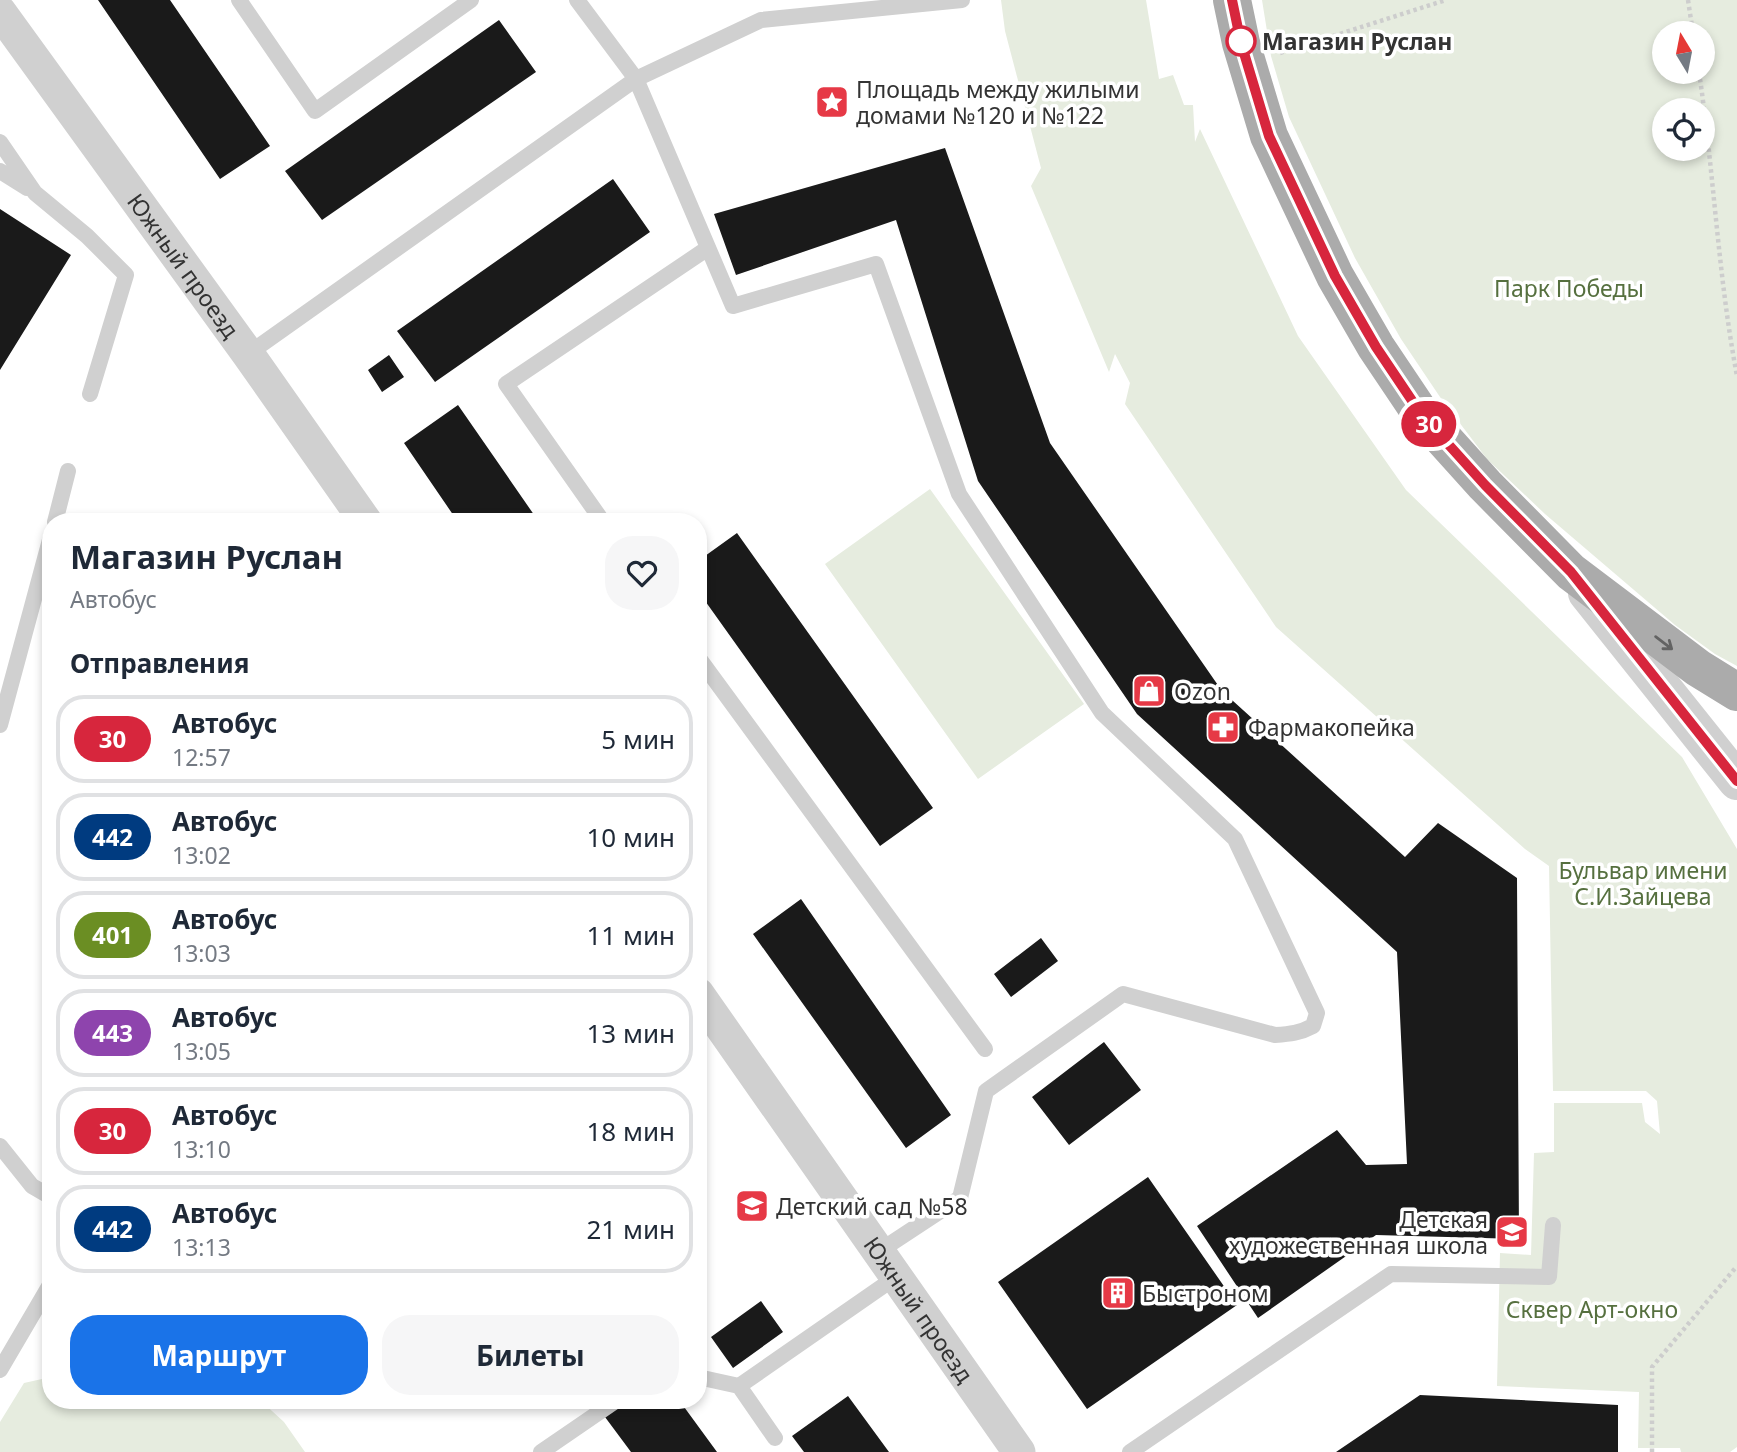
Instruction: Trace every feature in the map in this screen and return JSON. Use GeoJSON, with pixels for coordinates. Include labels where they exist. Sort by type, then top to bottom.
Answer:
{"type":"FeatureCollection","features":[{"type":"Feature","properties":{"kind":"main road"},"geometry":{"type":"LineString","coordinates":[[1232,0],[1241,43],[1269,136],[1335,276],[1376,347],[1421,414],[1485,485],[1571,572],[1698,668],[1737,692]]}},
{"type":"Feature","properties":{"kind":"street","name":"Южный проезд"},"geometry":{"type":"LineString","coordinates":[[0,12],[360,513]]}},
{"type":"Feature","properties":{"kind":"street"},"geometry":{"type":"LineString","coordinates":[[1571,572],[1737,781]]}},
{"type":"Feature","properties":{"kind":"street","name":"Южный проезд"},"geometry":{"type":"LineString","coordinates":[[707,1007],[1019,1452]]}},
{"type":"Feature","properties":{"kind":"lane"},"geometry":{"type":"LineString","coordinates":[[239,0],[315,111],[471,0]]}},
{"type":"Feature","properties":{"kind":"lane"},"geometry":{"type":"LineString","coordinates":[[577,0],[636,79],[733,306],[876,264],[959,494],[1102,713],[1235,839],[1317,1013],[1313,1026],[1306,1030],[1296,1034],[1275,1035],[1123,993],[986,1091],[960,1198],[887,1264],[739,1386]]}},
{"type":"Feature","properties":{"kind":"lane"},"geometry":{"type":"LineString","coordinates":[[248,354],[636,79],[761,20],[962,0]]}},
{"type":"Feature","properties":{"kind":"lane"},"geometry":{"type":"LineString","coordinates":[[0,142],[35,193]]}},
{"type":"Feature","properties":{"kind":"lane"},"geometry":{"type":"LineString","coordinates":[[0,171],[35,193],[87,236],[126,275],[90,394]]}},
{"type":"Feature","properties":{"kind":"lane"},"geometry":{"type":"LineString","coordinates":[[597,513],[506,384],[708,248]]}},
{"type":"Feature","properties":{"kind":"lane"},"geometry":{"type":"LineString","coordinates":[[57,513],[68,471]]}},
{"type":"Feature","properties":{"kind":"lane"},"geometry":{"type":"LineString","coordinates":[[0,725],[42,569]]}},
{"type":"Feature","properties":{"kind":"lane"},"geometry":{"type":"LineString","coordinates":[[707,669],[985,1049]]}},
{"type":"Feature","properties":{"kind":"lane"},"geometry":{"type":"LineString","coordinates":[[0,1146],[32,1186],[42,1192]]}},
{"type":"Feature","properties":{"kind":"lane"},"geometry":{"type":"LineString","coordinates":[[1130,1452],[1391,1274],[1549,1278],[1553,1225]]}},
{"type":"Feature","properties":{"kind":"lane"},"geometry":{"type":"LineString","coordinates":[[0,1370],[42,1298]]}},
{"type":"Feature","properties":{"kind":"lane"},"geometry":{"type":"LineString","coordinates":[[707,1379],[739,1386],[775,1438]]}},
{"type":"Feature","properties":{"kind":"lane"},"geometry":{"type":"LineString","coordinates":[[541,1452],[604,1409]]}},
{"type":"Feature","properties":{"kind":"path"},"geometry":{"type":"LineString","coordinates":[[1271,56],[1446,0]]}},
{"type":"Feature","properties":{"kind":"path"},"geometry":{"type":"LineString","coordinates":[[1688,0],[1691,21]]}},
{"type":"Feature","properties":{"kind":"path"},"geometry":{"type":"LineString","coordinates":[[1701,84],[1709,140],[1725,313],[1737,376]]}},
{"type":"Feature","properties":{"kind":"path"},"geometry":{"type":"LineString","coordinates":[[1652,1452],[1652,1367],[1737,1266]]}},
{"type":"Feature","properties":{"kind":"green space","name":"Бульвар имени С.И.Зайцева"},"geometry":{"type":"Polygon","coordinates":[[[1001,0],[1146,0],[1159,79],[1173,75],[1184,105],[1193,105],[1195,142],[1200,129],[1298,336],[1406,490],[1682,757],[1737,849],[1737,1447],[1730,1452],[1681,1452],[1680,1448],[1638,1448],[1639,1392],[1497,1386],[1500,1253],[1531,1255],[1534,1153],[1554,1152],[1554,1103],[1642,1103],[1645,1122],[1660,1134],[1657,1101],[1646,1091],[1553,1091],[1549,866],[1525,849],[1276,627],[1125,404],[1130,383],[1115,354],[1109,372],[1031,186],[1041,168],[1005,31],[1001,0]]]}},
{"type":"Feature","properties":{"kind":"green space","name":"Парк Победы"},"geometry":{"type":"Polygon","coordinates":[[[1262,0],[1737,0],[1737,666],[1715,654],[1675,625],[1545,514],[1487,459],[1401,339],[1355,258],[1289,117],[1271,56],[1262,0]]]}},
{"type":"Feature","properties":{"kind":"green space"},"geometry":{"type":"Polygon","coordinates":[[[930,489],[1084,704],[978,779],[825,564],[930,489]]]}},
{"type":"Feature","properties":{"kind":"green space"},"geometry":{"type":"Polygon","coordinates":[[[42,1379],[42,1409],[270,1409],[284,1422],[305,1452],[0,1452],[0,1422],[24,1383],[42,1379]]]}},
{"type":"Feature","properties":{"kind":"building"},"geometry":{"type":"Polygon","coordinates":[[[98,0],[170,0],[270,146],[220,179],[98,0]]]}},
{"type":"Feature","properties":{"kind":"building"},"geometry":{"type":"Polygon","coordinates":[[[499,20],[536,72],[322,220],[285,171],[499,20]]]}},
{"type":"Feature","properties":{"kind":"building"},"geometry":{"type":"Polygon","coordinates":[[[945,148],[1050,443],[1222,691],[1405,857],[1438,823],[1517,878],[1519,1239],[1376,1235],[1258,1318],[1197,1226],[1337,1130],[1366,1165],[1407,1164],[1397,952],[1137,714],[978,481],[896,220],[736,275],[714,214],[945,148]]]}},
{"type":"Feature","properties":{"kind":"building"},"geometry":{"type":"Polygon","coordinates":[[[613,179],[650,232],[435,382],[397,331],[613,179]]]}},
{"type":"Feature","properties":{"kind":"building"},"geometry":{"type":"Polygon","coordinates":[[[0,209],[71,255],[0,370],[0,209]]]}},
{"type":"Feature","properties":{"kind":"building"},"geometry":{"type":"Polygon","coordinates":[[[389,355],[404,377],[382,392],[368,370],[389,355]]]}},
{"type":"Feature","properties":{"kind":"building"},"geometry":{"type":"Polygon","coordinates":[[[458,405],[533,513],[452,513],[404,443],[458,405]]]}},
{"type":"Feature","properties":{"kind":"building"},"geometry":{"type":"Polygon","coordinates":[[[737,533],[933,808],[880,846],[707,604],[707,555],[737,533]]]}},
{"type":"Feature","properties":{"kind":"building"},"geometry":{"type":"Polygon","coordinates":[[[801,899],[951,1115],[906,1148],[753,934],[801,899]]]}},
{"type":"Feature","properties":{"kind":"building"},"geometry":{"type":"Polygon","coordinates":[[[1041,938],[1058,961],[1011,997],[994,974],[1041,938]]]}},
{"type":"Feature","properties":{"kind":"building"},"geometry":{"type":"Polygon","coordinates":[[[1104,1042],[1141,1090],[1069,1145],[1032,1097],[1104,1042]]]}},
{"type":"Feature","properties":{"kind":"building","name":"Быстроном"},"geometry":{"type":"Polygon","coordinates":[[[1148,1177],[1237,1305],[1087,1409],[998,1282],[1148,1177]]]}},
{"type":"Feature","properties":{"kind":"building"},"geometry":{"type":"Polygon","coordinates":[[[761,1301],[783,1332],[733,1368],[711,1337],[761,1301]]]}},
{"type":"Feature","properties":{"kind":"building"},"geometry":{"type":"Polygon","coordinates":[[[1420,1395],[1618,1405],[1618,1452],[1336,1452],[1420,1395]]]}},
{"type":"Feature","properties":{"kind":"building"},"geometry":{"type":"Polygon","coordinates":[[[848,1396],[889,1452],[804,1452],[792,1436],[848,1396]]]}},
{"type":"Feature","properties":{"kind":"building"},"geometry":{"type":"Polygon","coordinates":[[[616,1409],[686,1409],[717,1452],[631,1452],[605,1417],[616,1409]]]}},
{"type":"Feature","properties":{"kind":"bus line","name":"30"},"geometry":{"type":"LineString","coordinates":[[1232,0],[1241,43],[1269,136],[1335,276],[1376,347],[1421,414],[1485,485],[1571,572],[1737,781]]}},
{"type":"Feature","properties":{"kind":"place","name":"Магазин Руслан"},"geometry":{"type":"Point","coordinates":[1241,41]}},
{"type":"Feature","properties":{"kind":"place","name":"Площадь между жилыми домами №120 и №122"},"geometry":{"type":"Point","coordinates":[832,102]}},
{"type":"Feature","properties":{"kind":"place","name":"Ozon"},"geometry":{"type":"Point","coordinates":[1149,691]}},
{"type":"Feature","properties":{"kind":"place","name":"Фармакопейка"},"geometry":{"type":"Point","coordinates":[1223,727]}},
{"type":"Feature","properties":{"kind":"place","name":"Детский сад №58"},"geometry":{"type":"Point","coordinates":[752,1206]}},
{"type":"Feature","properties":{"kind":"place","name":"Детская художественная школа"},"geometry":{"type":"Point","coordinates":[1512,1232]}},
{"type":"Feature","properties":{"kind":"place","name":"Быстроном"},"geometry":{"type":"Point","coordinates":[1118,1293]}},
{"type":"Feature","properties":{"kind":"park label","name":"Сквер Арт-окно"},"geometry":{"type":"Point","coordinates":[1592,1309]}}]}
